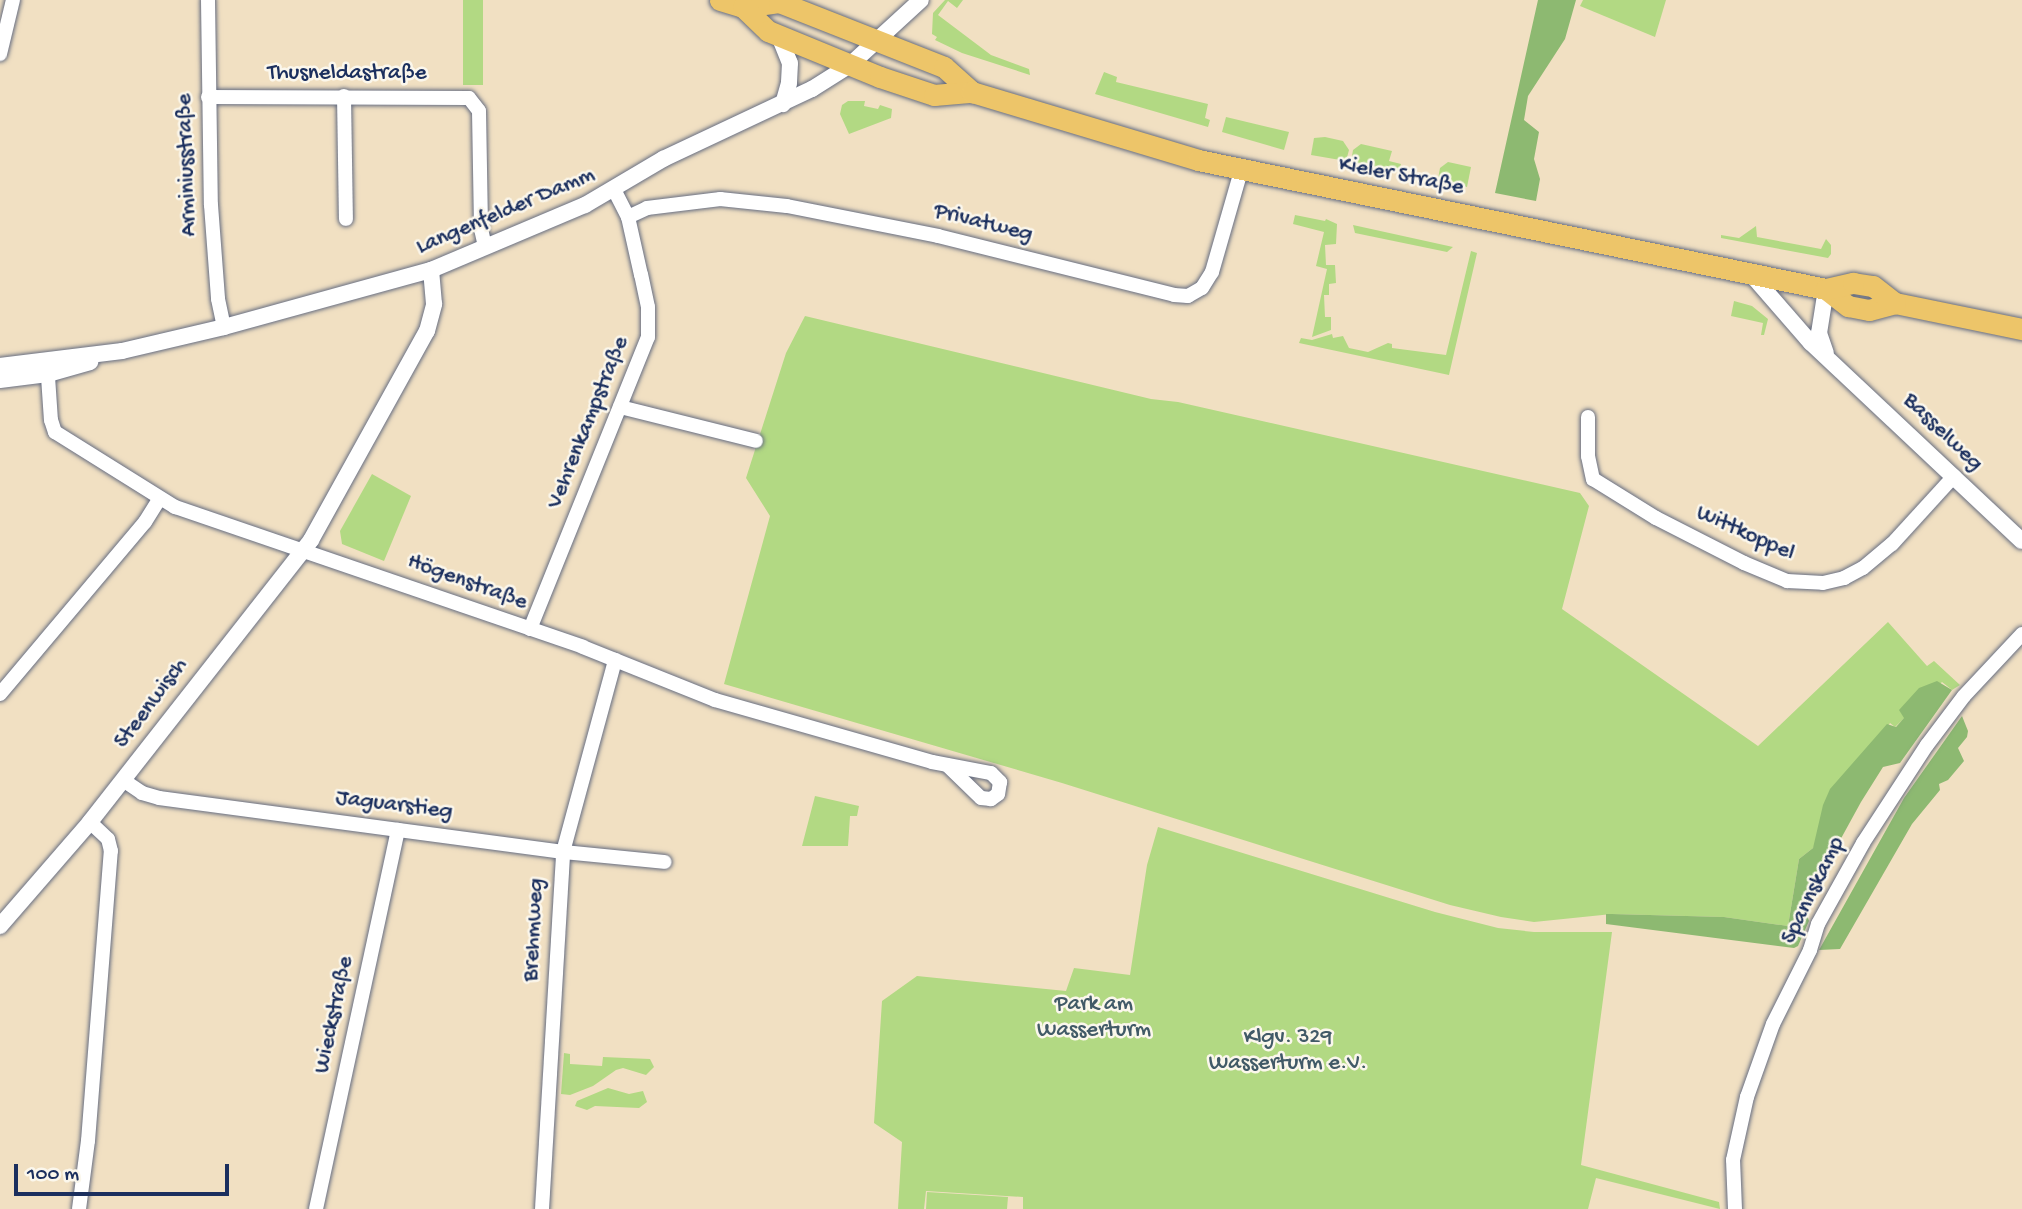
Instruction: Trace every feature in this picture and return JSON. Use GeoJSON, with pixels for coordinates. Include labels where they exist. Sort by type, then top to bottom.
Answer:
{"type":"FeatureCollection","features":[{"type":"Feature","properties":{"kind":"main road","name":"Kieler Straße"},"geometry":{"type":"LineString","coordinates":[[719,0],[743,6],[779,2],[944,67],[972,92]]}},
{"type":"Feature","properties":{"kind":"main road","name":"Kieler Straße"},"geometry":{"type":"LineString","coordinates":[[743,6],[768,31],[850,65],[934,95],[972,92],[1241,171],[1826,289],[1848,306],[1869,310],[1895,303],[2022,329]]}},
{"type":"Feature","properties":{"kind":"street"},"geometry":{"type":"LineString","coordinates":[[0,54],[13,0]]}},
{"type":"Feature","properties":{"kind":"street","name":"Arminiusstraße"},"geometry":{"type":"LineString","coordinates":[[208,0],[212,216],[218,299],[224,327]]}},
{"type":"Feature","properties":{"kind":"street","name":"Langenfelder Damm"},"geometry":{"type":"LineString","coordinates":[[0,380],[224,327],[431,270],[566,214],[614,190],[663,159],[783,104],[828,80],[877,42],[920,0]]}},
{"type":"Feature","properties":{"kind":"street"},"geometry":{"type":"LineString","coordinates":[[779,36],[790,63],[789,83],[783,104]]}},
{"type":"Feature","properties":{"kind":"street"},"geometry":{"type":"LineString","coordinates":[[344,96],[346,219]]}},
{"type":"Feature","properties":{"kind":"street","name":"Thusneldastraße"},"geometry":{"type":"LineString","coordinates":[[208,97],[461,96],[474,102],[479,111],[485,246]]}},
{"type":"Feature","properties":{"kind":"street","name":"Privatweg"},"geometry":{"type":"LineString","coordinates":[[628,217],[646,208],[720,199],[787,206],[934,236],[1182,296],[1195,293],[1207,283],[1241,171]]}},
{"type":"Feature","properties":{"kind":"street","name":"Vehrenkampstraße"},"geometry":{"type":"LineString","coordinates":[[530,629],[649,331],[648,307],[628,217],[614,190]]}},
{"type":"Feature","properties":{"kind":"street","name":"Steenwisch"},"geometry":{"type":"LineString","coordinates":[[0,926],[90,822],[219,654],[302,553],[344,484],[427,331],[434,304],[431,270]]}},
{"type":"Feature","properties":{"kind":"street","name":"Basselweg"},"geometry":{"type":"LineString","coordinates":[[1751,274],[1811,343],[2022,541]]}},
{"type":"Feature","properties":{"kind":"street","name":"Basselweg"},"geometry":{"type":"LineString","coordinates":[[1826,289],[1819,333],[1830,358]]}},
{"type":"Feature","properties":{"kind":"street","name":"Langenfelder Damm"},"geometry":{"type":"LineString","coordinates":[[0,366],[48,367]]}},
{"type":"Feature","properties":{"kind":"street","name":"Högenstraße"},"geometry":{"type":"LineString","coordinates":[[48,367],[51,420],[55,432],[183,511],[302,553],[383,577],[762,715],[947,765]]}},
{"type":"Feature","properties":{"kind":"street"},"geometry":{"type":"LineString","coordinates":[[620,407],[756,441]]}},
{"type":"Feature","properties":{"kind":"street","name":"Wittkoppel"},"geometry":{"type":"LineString","coordinates":[[1588,417],[1588,456],[1593,479],[1656,518],[1744,564],[1787,581],[1823,583],[1844,578],[1863,568],[1892,544],[1954,476]]}},
{"type":"Feature","properties":{"kind":"street"},"geometry":{"type":"LineString","coordinates":[[0,694],[145,523],[160,498]]}},
{"type":"Feature","properties":{"kind":"street","name":"Spannskamp"},"geometry":{"type":"LineString","coordinates":[[1735,1209],[1733,1160],[1747,1097],[1773,1024],[1810,950],[1818,924],[1863,842],[1927,745],[1968,691],[2022,634]]}},
{"type":"Feature","properties":{"kind":"street","name":"Brehmweg"},"geometry":{"type":"LineString","coordinates":[[542,1209],[563,852],[615,660]]}},
{"type":"Feature","properties":{"kind":"street","name":"Jaguarstieg"},"geometry":{"type":"LineString","coordinates":[[122,780],[142,793],[159,798],[563,852],[665,862]]}},
{"type":"Feature","properties":{"kind":"street"},"geometry":{"type":"LineString","coordinates":[[79,1209],[88,1142],[111,851],[108,839],[90,822]]}},
{"type":"Feature","properties":{"kind":"street","name":"Wieckstraße"},"geometry":{"type":"LineString","coordinates":[[316,1209],[398,830]]}},
{"type":"Feature","properties":{"kind":"green space"},"geometry":{"type":"Polygon","coordinates":[[[463,0],[483,0],[483,85],[463,85],[463,0]]]}},
{"type":"Feature","properties":{"kind":"green space"},"geometry":{"type":"Polygon","coordinates":[[[945,0],[963,0],[957,8],[948,1],[938,15],[991,55],[1029,69],[1030,75],[962,53],[935,40],[937,37],[932,34],[933,13],[945,0]]]}},
{"type":"Feature","properties":{"kind":"green space"},"geometry":{"type":"Polygon","coordinates":[[[1538,0],[1576,0],[1565,39],[1528,96],[1524,120],[1539,132],[1534,159],[1540,179],[1536,201],[1495,193],[1538,0]]]}},
{"type":"Feature","properties":{"kind":"green space"},"geometry":{"type":"Polygon","coordinates":[[[1583,0],[1666,0],[1655,37],[1580,6],[1583,0]]]}},
{"type":"Feature","properties":{"kind":"green space"},"geometry":{"type":"Polygon","coordinates":[[[1104,72],[1117,77],[1116,82],[1208,104],[1205,118],[1210,120],[1208,127],[1095,94],[1104,72]]]}},
{"type":"Feature","properties":{"kind":"green space"},"geometry":{"type":"Polygon","coordinates":[[[848,101],[865,101],[864,106],[878,109],[880,105],[892,109],[891,118],[849,134],[840,114],[842,105],[848,101]]]}},
{"type":"Feature","properties":{"kind":"green space"},"geometry":{"type":"Polygon","coordinates":[[[1226,117],[1289,132],[1284,150],[1222,132],[1226,117]]]}},
{"type":"Feature","properties":{"kind":"green space"},"geometry":{"type":"Polygon","coordinates":[[[1325,137],[1343,141],[1349,150],[1346,161],[1311,155],[1314,138],[1325,137]]]}},
{"type":"Feature","properties":{"kind":"green space"},"geometry":{"type":"Polygon","coordinates":[[[1361,144],[1392,151],[1389,161],[1401,164],[1399,171],[1351,162],[1353,150],[1361,144]]]}},
{"type":"Feature","properties":{"kind":"green space"},"geometry":{"type":"Polygon","coordinates":[[[1448,162],[1471,167],[1467,187],[1438,179],[1440,168],[1448,162]]]}},
{"type":"Feature","properties":{"kind":"green space"},"geometry":{"type":"Polygon","coordinates":[[[1295,215],[1325,221],[1326,219],[1337,224],[1336,244],[1325,245],[1326,265],[1335,265],[1336,283],[1329,284],[1329,295],[1324,295],[1325,317],[1331,317],[1331,330],[1312,337],[1327,269],[1316,266],[1324,232],[1293,224],[1295,215]]]}},
{"type":"Feature","properties":{"kind":"green space"},"geometry":{"type":"Polygon","coordinates":[[[1353,225],[1453,247],[1447,252],[1355,233],[1353,225]]]}},
{"type":"Feature","properties":{"kind":"green space"},"geometry":{"type":"Polygon","coordinates":[[[1756,226],[1757,237],[1821,249],[1826,239],[1831,245],[1831,254],[1828,258],[1721,238],[1721,235],[1739,238],[1756,226]]]}},
{"type":"Feature","properties":{"kind":"green space"},"geometry":{"type":"Polygon","coordinates":[[[1471,251],[1477,253],[1449,375],[1299,343],[1301,338],[1312,340],[1332,334],[1333,338],[1343,336],[1349,348],[1368,352],[1388,343],[1392,344],[1392,348],[1446,355],[1471,251]]]}},
{"type":"Feature","properties":{"kind":"green space"},"geometry":{"type":"Polygon","coordinates":[[[1734,301],[1752,306],[1768,319],[1764,335],[1761,335],[1763,323],[1731,316],[1734,301]]]}},
{"type":"Feature","properties":{"kind":"green space"},"geometry":{"type":"Polygon","coordinates":[[[805,316],[1151,399],[1178,402],[1580,493],[1589,506],[1562,609],[1758,746],[1888,622],[1927,666],[1934,661],[1960,685],[1952,690],[1942,682],[1895,727],[1890,723],[1813,848],[1799,859],[1788,926],[1724,917],[1612,914],[1534,922],[1501,917],[1450,905],[1062,783],[724,684],[770,516],[746,478],[786,353],[805,316]]]}},
{"type":"Feature","properties":{"kind":"green space"},"geometry":{"type":"Polygon","coordinates":[[[372,474],[411,496],[384,561],[342,544],[340,531],[372,474]]]}},
{"type":"Feature","properties":{"kind":"green space"},"geometry":{"type":"Polygon","coordinates":[[[1937,681],[1952,690],[1900,763],[1883,767],[1861,802],[1804,906],[1809,921],[1798,946],[1794,948],[1606,924],[1606,914],[1612,914],[1724,917],[1788,926],[1799,859],[1813,848],[1823,805],[1830,789],[1887,724],[1896,727],[1904,718],[1899,710],[1919,688],[1937,681]]]}},
{"type":"Feature","properties":{"kind":"green space"},"geometry":{"type":"Polygon","coordinates":[[[1962,716],[1968,731],[1967,737],[1958,748],[1964,761],[1948,780],[1939,784],[1940,790],[1912,824],[1840,949],[1819,950],[1904,798],[1962,716]]]}},
{"type":"Feature","properties":{"kind":"green space"},"geometry":{"type":"Polygon","coordinates":[[[815,796],[859,806],[857,816],[850,816],[848,846],[802,846],[815,796]]]}},
{"type":"Feature","properties":{"kind":"green space","name":"Klgv. 329 Wasserturm e.V."},"geometry":{"type":"Polygon","coordinates":[[[1158,827],[1435,912],[1498,928],[1534,932],[1612,932],[1581,1165],[1719,1202],[1720,1209],[1596,1178],[1588,1209],[1023,1209],[1023,1197],[926,1191],[924,1209],[898,1209],[902,1142],[874,1123],[882,1001],[917,976],[1066,991],[1074,968],[1130,975],[1147,865],[1158,827]]]}},
{"type":"Feature","properties":{"kind":"green space"},"geometry":{"type":"Polygon","coordinates":[[[564,1053],[570,1054],[570,1064],[602,1066],[603,1057],[650,1059],[654,1067],[646,1075],[623,1068],[616,1070],[593,1086],[570,1095],[561,1094],[564,1053]]]}},
{"type":"Feature","properties":{"kind":"green space"},"geometry":{"type":"Polygon","coordinates":[[[608,1088],[629,1094],[643,1091],[647,1102],[639,1108],[595,1106],[587,1110],[575,1106],[577,1101],[608,1088]]]}},
{"type":"Feature","properties":{"kind":"green space"},"geometry":{"type":"Polygon","coordinates":[[[927,1192],[1008,1197],[1007,1209],[926,1209],[927,1192]]]}},
{"type":"Feature","properties":{"kind":"park label","name":"Park am Wasserturm"},"geometry":{"type":"Point","coordinates":[1094,1018]}}]}
